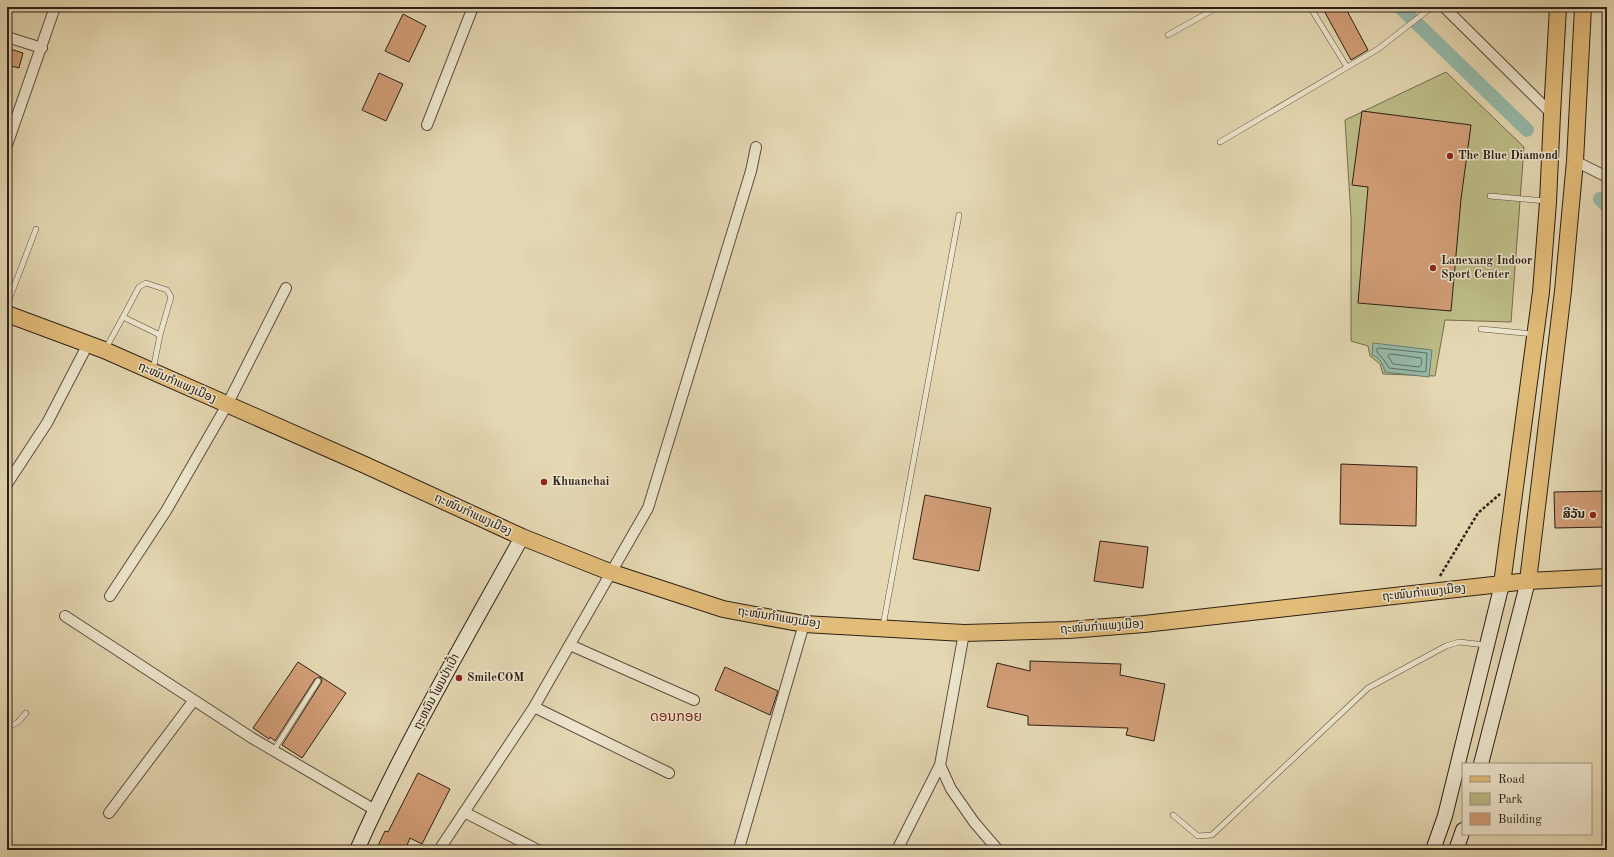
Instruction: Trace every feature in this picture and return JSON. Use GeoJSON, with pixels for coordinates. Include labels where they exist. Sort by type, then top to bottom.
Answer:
{"type":"FeatureCollection","features":[{"type":"Feature","properties":{"kind":"main road"},"geometry":{"type":"LineString","coordinates":[[1502,584],[1541,292],[1548,202],[1558,7]]}},
{"type":"Feature","properties":{"kind":"main road"},"geometry":{"type":"LineString","coordinates":[[1528,581],[1563,291],[1575,161],[1583,7]]}},
{"type":"Feature","properties":{"kind":"main road","name":"ຖະໜົນກຳແພງເມືອງ"},"geometry":{"type":"LineString","coordinates":[[7,314],[104,350],[365,465],[522,537],[610,572],[723,610],[804,624],[964,633],[1069,630],[1144,624],[1528,581],[1607,577]]}},
{"type":"Feature","properties":{"kind":"street"},"geometry":{"type":"LineString","coordinates":[[7,145],[55,7]]}},
{"type":"Feature","properties":{"kind":"street"},"geometry":{"type":"LineString","coordinates":[[427,125],[473,7]]}},
{"type":"Feature","properties":{"kind":"street"},"geometry":{"type":"LineString","coordinates":[[1444,7],[1552,114]]}},
{"type":"Feature","properties":{"kind":"street"},"geometry":{"type":"LineString","coordinates":[[7,37],[42,48]]}},
{"type":"Feature","properties":{"kind":"street"},"geometry":{"type":"LineString","coordinates":[[439,850],[534,707],[648,508],[751,171],[756,147]]}},
{"type":"Feature","properties":{"kind":"street"},"geometry":{"type":"LineString","coordinates":[[1575,161],[1607,177]]}},
{"type":"Feature","properties":{"kind":"street"},"geometry":{"type":"LineString","coordinates":[[110,596],[166,511],[227,405],[286,288]]}},
{"type":"Feature","properties":{"kind":"street"},"geometry":{"type":"LineString","coordinates":[[7,484],[47,423],[88,344]]}},
{"type":"Feature","properties":{"kind":"street","name":"ຖະຫນົນ ໂພນປ່າເປົ້າ"},"geometry":{"type":"LineString","coordinates":[[357,850],[375,810],[447,672],[522,537]]}},
{"type":"Feature","properties":{"kind":"street"},"geometry":{"type":"LineString","coordinates":[[1481,763],[1528,581]]}},
{"type":"Feature","properties":{"kind":"street"},"geometry":{"type":"LineString","coordinates":[[1433,850],[1445,816],[1502,584]]}},
{"type":"Feature","properties":{"kind":"street"},"geometry":{"type":"LineString","coordinates":[[65,616],[194,700],[375,810]]}},
{"type":"Feature","properties":{"kind":"street"},"geometry":{"type":"LineString","coordinates":[[740,845],[804,624]]}},
{"type":"Feature","properties":{"kind":"street"},"geometry":{"type":"LineString","coordinates":[[897,850],[940,765],[964,633]]}},
{"type":"Feature","properties":{"kind":"street"},"geometry":{"type":"LineString","coordinates":[[570,645],[694,700]]}},
{"type":"Feature","properties":{"kind":"street"},"geometry":{"type":"LineString","coordinates":[[109,813],[194,700]]}},
{"type":"Feature","properties":{"kind":"street"},"geometry":{"type":"LineString","coordinates":[[534,707],[670,773]]}},
{"type":"Feature","properties":{"kind":"street"},"geometry":{"type":"LineString","coordinates":[[940,765],[951,789],[974,822],[998,850]]}},
{"type":"Feature","properties":{"kind":"street"},"geometry":{"type":"LineString","coordinates":[[464,812],[538,850]]}},
{"type":"Feature","properties":{"kind":"street"},"geometry":{"type":"LineString","coordinates":[[1456,850],[1462,833]]}},
{"type":"Feature","properties":{"kind":"lane"},"geometry":{"type":"LineString","coordinates":[[1168,35],[1218,7]]}},
{"type":"Feature","properties":{"kind":"lane"},"geometry":{"type":"LineString","coordinates":[[1310,7],[1347,67]]}},
{"type":"Feature","properties":{"kind":"lane"},"geometry":{"type":"LineString","coordinates":[[1220,142],[1378,49],[1432,7]]}},
{"type":"Feature","properties":{"kind":"lane"},"geometry":{"type":"LineString","coordinates":[[1490,196],[1548,202]]}},
{"type":"Feature","properties":{"kind":"lane"},"geometry":{"type":"LineString","coordinates":[[882,629],[959,215]]}},
{"type":"Feature","properties":{"kind":"lane"},"geometry":{"type":"LineString","coordinates":[[7,305],[36,229]]}},
{"type":"Feature","properties":{"kind":"lane"},"geometry":{"type":"LineString","coordinates":[[104,350],[139,287],[146,283],[167,290],[171,297],[160,335],[153,372]]}},
{"type":"Feature","properties":{"kind":"lane"},"geometry":{"type":"LineString","coordinates":[[123,317],[160,335]]}},
{"type":"Feature","properties":{"kind":"lane"},"geometry":{"type":"LineString","coordinates":[[1481,329],[1535,334]]}},
{"type":"Feature","properties":{"kind":"lane"},"geometry":{"type":"LineString","coordinates":[[1173,815],[1198,836],[1212,835],[1368,688],[1446,646],[1459,642],[1487,645]]}},
{"type":"Feature","properties":{"kind":"lane"},"geometry":{"type":"LineString","coordinates":[[274,750],[318,681]]}},
{"type":"Feature","properties":{"kind":"lane"},"geometry":{"type":"LineString","coordinates":[[7,726],[9,727],[18,722],[26,713]]}},
{"type":"Feature","properties":{"kind":"path"},"geometry":{"type":"LineString","coordinates":[[1431,592],[1478,513],[1516,480]]}},
{"type":"Feature","properties":{"kind":"green space","name":"Lanexang Indoor Sport Center"},"geometry":{"type":"Polygon","coordinates":[[[1446,72],[1524,147],[1511,322],[1445,320],[1435,376],[1383,374],[1380,364],[1370,356],[1368,346],[1351,341],[1351,217],[1345,120],[1446,72]]]}},
{"type":"Feature","properties":{"kind":"water"},"geometry":{"type":"Polygon","coordinates":[[[1373,343],[1432,350],[1429,377],[1385,372],[1381,362],[1372,355],[1373,343]]]}},
{"type":"Feature","properties":{"kind":"building"},"geometry":{"type":"Polygon","coordinates":[[[1322,7],[1345,7],[1368,50],[1351,60],[1322,7]]]}},
{"type":"Feature","properties":{"kind":"building"},"geometry":{"type":"Polygon","coordinates":[[[403,14],[426,26],[409,62],[385,51],[403,14]]]}},
{"type":"Feature","properties":{"kind":"building"},"geometry":{"type":"Polygon","coordinates":[[[7,48],[23,53],[19,68],[7,65],[7,48]]]}},
{"type":"Feature","properties":{"kind":"building"},"geometry":{"type":"Polygon","coordinates":[[[379,73],[403,84],[386,121],[362,110],[379,73]]]}},
{"type":"Feature","properties":{"kind":"building"},"geometry":{"type":"Polygon","coordinates":[[[1362,111],[1471,125],[1461,199],[1451,311],[1358,303],[1368,187],[1352,185],[1362,111]]]}},
{"type":"Feature","properties":{"kind":"building"},"geometry":{"type":"Polygon","coordinates":[[[1341,464],[1417,467],[1416,526],[1340,524],[1341,464]]]}},
{"type":"Feature","properties":{"kind":"building"},"geometry":{"type":"Polygon","coordinates":[[[1607,491],[1607,527],[1555,528],[1554,492],[1607,491]]]}},
{"type":"Feature","properties":{"kind":"building"},"geometry":{"type":"Polygon","coordinates":[[[925,495],[991,508],[979,571],[913,559],[925,495]]]}},
{"type":"Feature","properties":{"kind":"building"},"geometry":{"type":"Polygon","coordinates":[[[1100,541],[1148,547],[1143,588],[1094,581],[1100,541]]]}},
{"type":"Feature","properties":{"kind":"building"},"geometry":{"type":"Polygon","coordinates":[[[1030,661],[1121,664],[1120,675],[1165,684],[1154,741],[1126,735],[1128,728],[1028,725],[1028,716],[987,707],[997,663],[1030,671],[1030,661]]]}},
{"type":"Feature","properties":{"kind":"building"},"geometry":{"type":"Polygon","coordinates":[[[298,662],[346,693],[302,758],[282,745],[321,683],[322,680],[320,677],[315,679],[275,741],[270,737],[269,739],[253,728],[298,662]]]}},
{"type":"Feature","properties":{"kind":"building"},"geometry":{"type":"Polygon","coordinates":[[[725,667],[778,691],[770,715],[715,690],[725,667]]]}},
{"type":"Feature","properties":{"kind":"building"},"geometry":{"type":"Polygon","coordinates":[[[418,773],[450,789],[422,844],[410,838],[405,850],[376,850],[385,831],[388,832],[418,773]]]}},
{"type":"Feature","properties":{"kind":"waterway"},"geometry":{"type":"LineString","coordinates":[[1400,7],[1527,130]]}},
{"type":"Feature","properties":{"kind":"waterway"},"geometry":{"type":"LineString","coordinates":[[1600,199],[1607,206]]}},
{"type":"Feature","properties":{"kind":"place","name":"The Blue Diamond"},"geometry":{"type":"Point","coordinates":[1450,156]}},
{"type":"Feature","properties":{"kind":"place","name":"Lanexang Indoor Sport Center"},"geometry":{"type":"Point","coordinates":[1433,268]}},
{"type":"Feature","properties":{"kind":"place","name":"Khuanchai"},"geometry":{"type":"Point","coordinates":[544,482]}},
{"type":"Feature","properties":{"kind":"place","name":"ສີວັນ"},"geometry":{"type":"Point","coordinates":[1593,515]}},
{"type":"Feature","properties":{"kind":"place","name":"SmileCOM"},"geometry":{"type":"Point","coordinates":[459,678]}},
{"type":"Feature","properties":{"kind":"district","name":"ດອນກອຍ"},"geometry":{"type":"Point","coordinates":[676,717]}}]}
